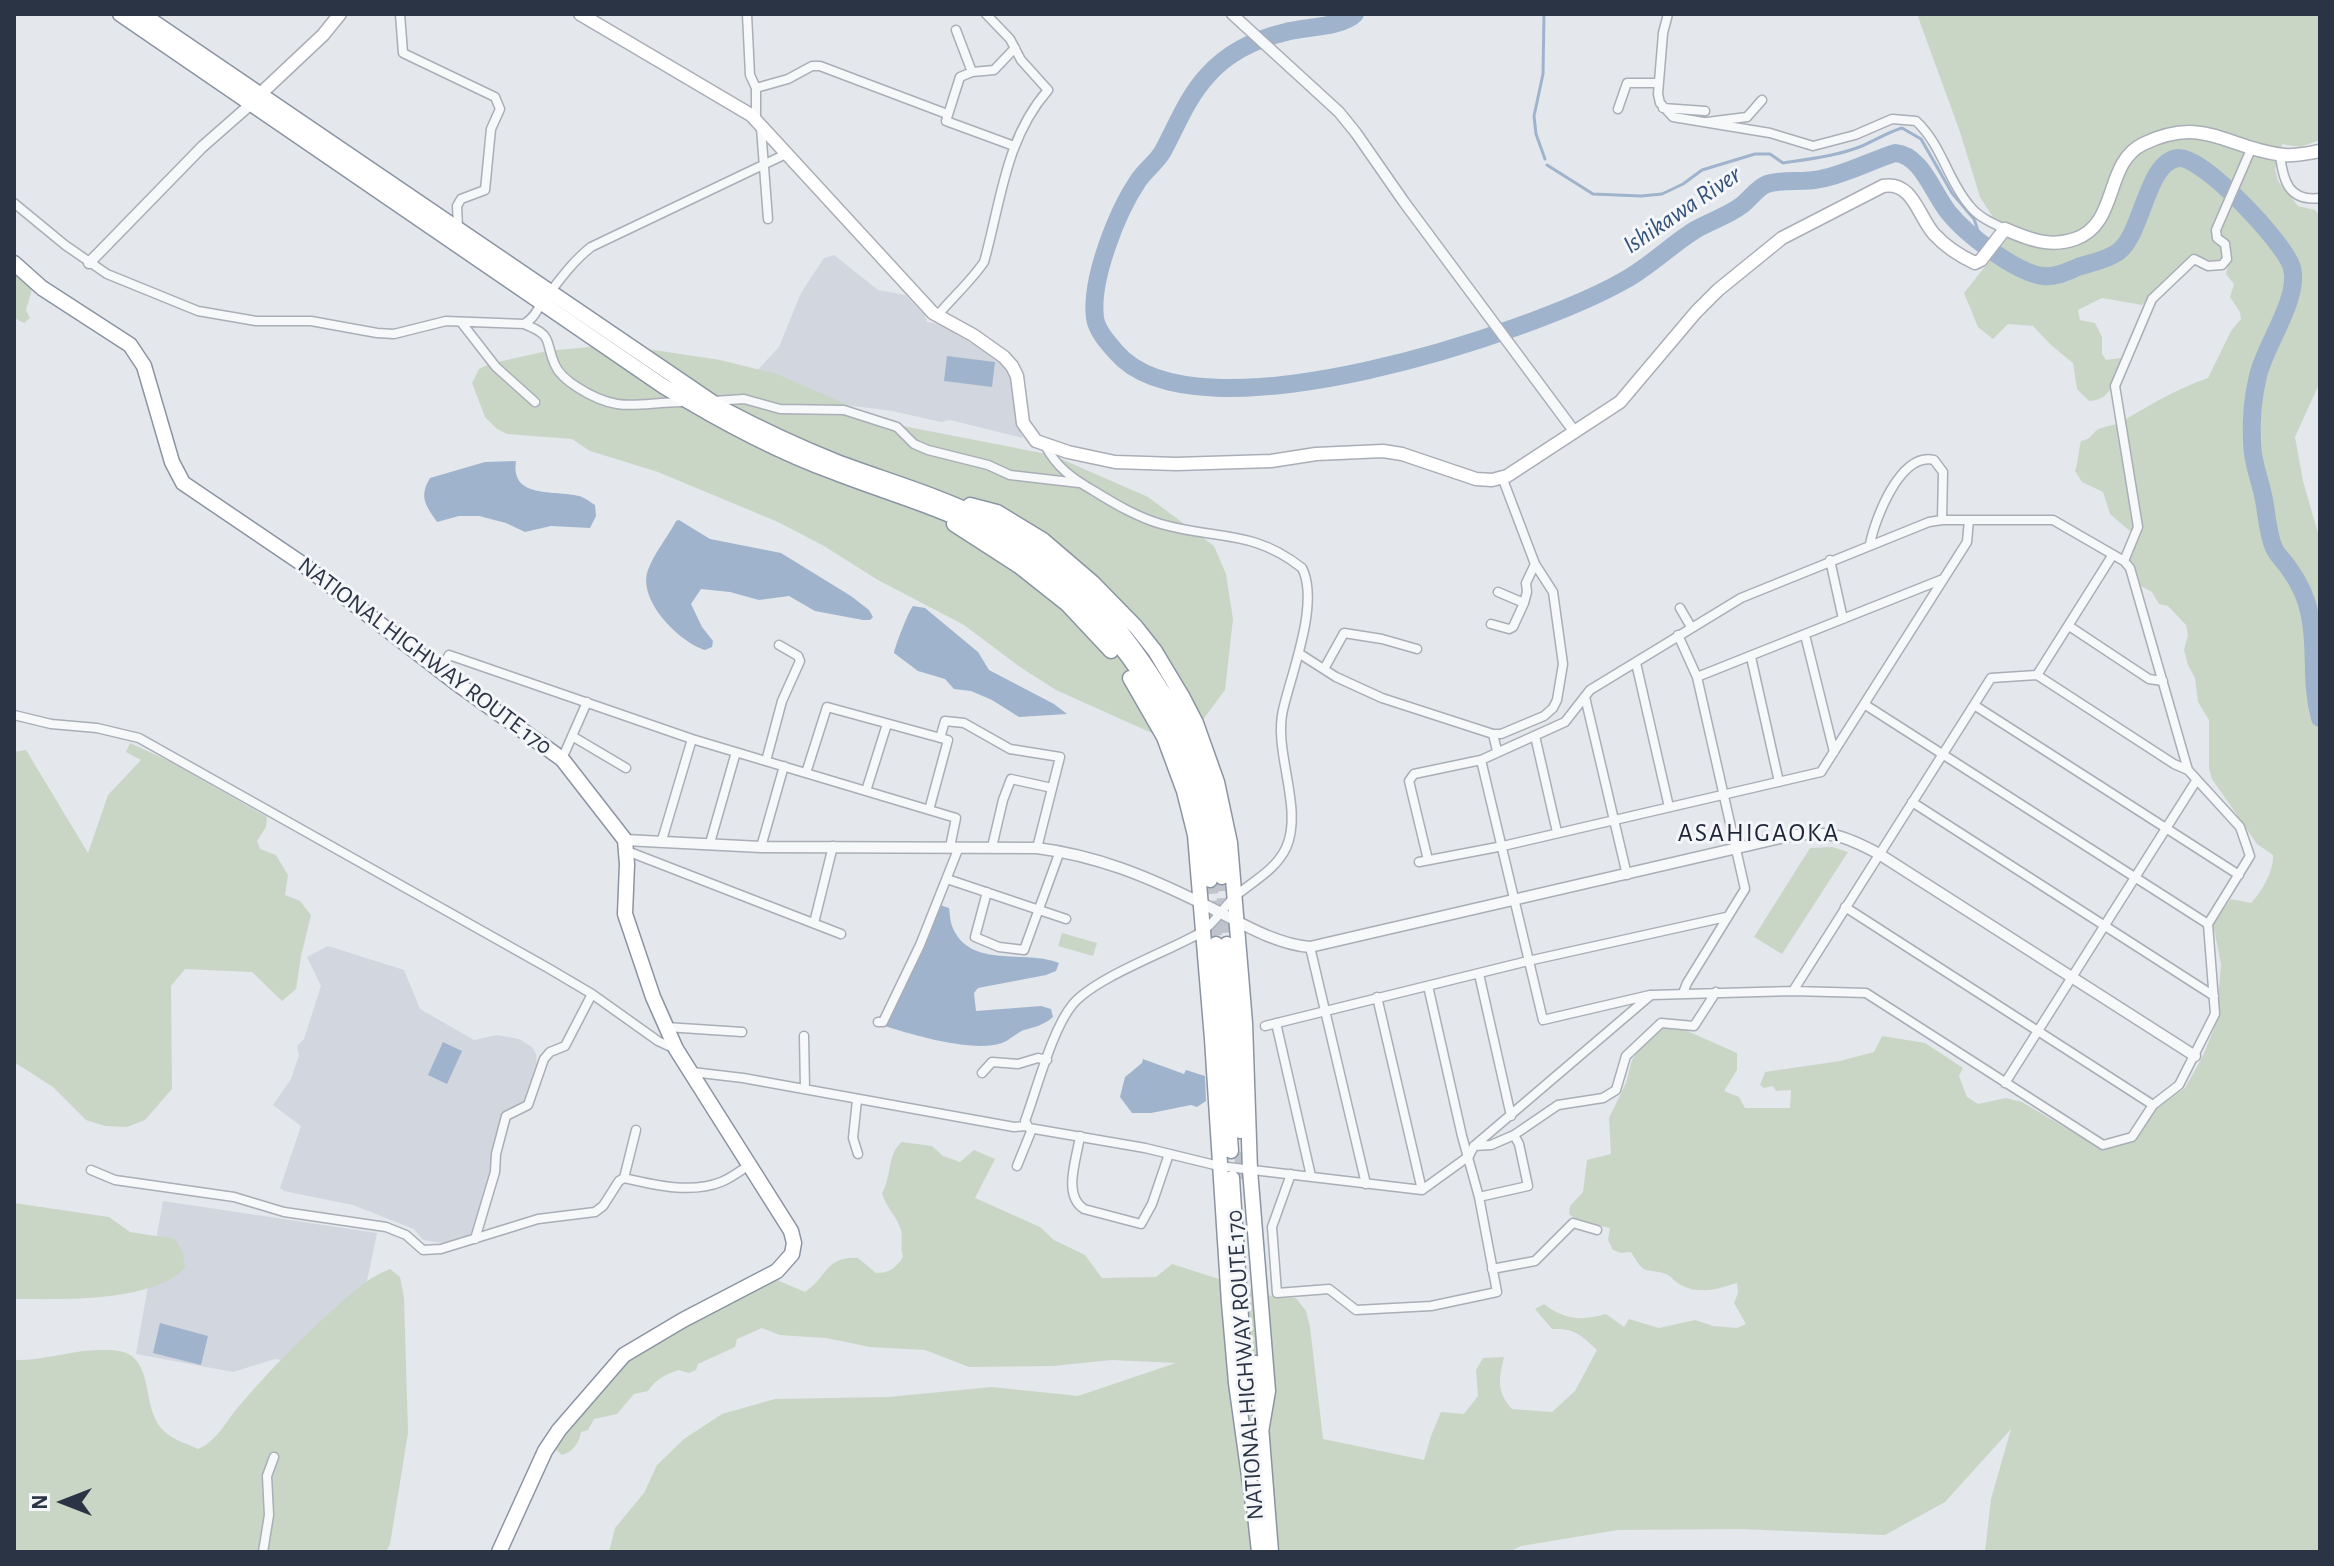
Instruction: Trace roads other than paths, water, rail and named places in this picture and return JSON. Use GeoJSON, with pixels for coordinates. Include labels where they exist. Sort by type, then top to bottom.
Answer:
{"type":"FeatureCollection","features":[{"type":"Feature","properties":{"kind":"highway"},"geometry":{"type":"LineString","coordinates":[[120,14],[458,227],[546,297],[688,402],[765,444],[834,473],[933,501],[997,512],[1043,540],[1092,582],[1136,627],[1155,651],[1196,723],[1210,762],[1230,843],[1245,1023],[1242,1176]]}},
{"type":"Feature","properties":{"kind":"highway"},"geometry":{"type":"LineString","coordinates":[[142,14],[255,99],[546,297],[711,402],[770,433],[933,501],[1030,559],[1076,598],[1116,641],[1146,685],[1182,752],[1195,788],[1216,879]]}},
{"type":"Feature","properties":{"kind":"highway","name":"NATIONAL HIGHWAY ROUTE 170"},"geometry":{"type":"LineString","coordinates":[[14,263],[42,288],[130,345],[144,366],[172,462],[183,483],[301,563],[562,759],[626,845]]}},
{"type":"Feature","properties":{"kind":"highway"},"geometry":{"type":"LineString","coordinates":[[933,501],[962,531],[1019,566],[1067,604],[1108,646],[1164,737],[1184,791],[1195,835],[1236,1383],[1253,1505]]}},
{"type":"Feature","properties":{"kind":"highway"},"geometry":{"type":"LineString","coordinates":[[499,1552],[545,1451],[559,1430],[624,1355],[777,1271],[787,1263],[794,1243],[791,1231],[689,1072],[649,987],[625,914],[626,845]]}},
{"type":"Feature","properties":{"kind":"highway"},"geometry":{"type":"LineString","coordinates":[[1222,944],[1236,1151]]}},
{"type":"Feature","properties":{"kind":"highway","name":"NATIONAL HIGHWAY ROUTE 170"},"geometry":{"type":"LineString","coordinates":[[1242,1176],[1268,1391],[1261,1432],[1271,1552]]}},
{"type":"Feature","properties":{"kind":"highway","name":"NATIONAL HIGHWAY ROUTE 170"},"geometry":{"type":"LineString","coordinates":[[1242,1176],[1253,1505],[1259,1552]]}},
{"type":"Feature","properties":{"kind":"main road"},"geometry":{"type":"LineString","coordinates":[[255,99],[323,35],[340,14]]}},
{"type":"Feature","properties":{"kind":"main road"},"geometry":{"type":"LineString","coordinates":[[580,14],[751,115],[909,289],[938,315],[973,335],[1012,366],[1017,376],[1023,423],[1036,441],[1068,452],[1115,462],[1271,461],[1316,454],[1383,451],[1402,454],[1476,479],[1502,477],[1620,402],[1696,312],[1782,238],[1871,191],[1892,185],[1902,188],[1932,232],[1975,263],[1981,260],[2004,230],[2039,242],[2053,243],[2069,241],[2094,230],[2124,161],[2134,149],[2154,139],[2192,131],[2213,134],[2251,150],[2280,155],[2320,151]]}},
{"type":"Feature","properties":{"kind":"street"},"geometry":{"type":"LineString","coordinates":[[400,14],[403,53],[495,97],[500,109],[491,129],[485,190],[461,199],[457,206],[458,227]]}},
{"type":"Feature","properties":{"kind":"street"},"geometry":{"type":"LineString","coordinates":[[747,14],[750,75],[756,88],[768,219]]}},
{"type":"Feature","properties":{"kind":"street"},"geometry":{"type":"LineString","coordinates":[[938,315],[984,262],[1003,175],[1033,107],[1048,90],[1021,60],[1010,39],[986,14]]}},
{"type":"Feature","properties":{"kind":"street"},"geometry":{"type":"LineString","coordinates":[[1668,14],[1657,83],[1660,103],[1673,117],[1784,135],[1813,146],[1855,135],[1892,119],[1916,121],[1936,145],[1970,207],[2004,230]]}},
{"type":"Feature","properties":{"kind":"street"},"geometry":{"type":"LineString","coordinates":[[1236,18],[1339,112],[1574,431]]}},
{"type":"Feature","properties":{"kind":"street"},"geometry":{"type":"LineString","coordinates":[[956,30],[972,72]]}},
{"type":"Feature","properties":{"kind":"street"},"geometry":{"type":"LineString","coordinates":[[1014,146],[946,121],[960,77],[972,72],[994,70],[1015,48]]}},
{"type":"Feature","properties":{"kind":"street"},"geometry":{"type":"LineString","coordinates":[[756,88],[788,79],[812,66],[820,66],[947,114]]}},
{"type":"Feature","properties":{"kind":"street"},"geometry":{"type":"LineString","coordinates":[[1618,109],[1627,83],[1657,83]]}},
{"type":"Feature","properties":{"kind":"street"},"geometry":{"type":"LineString","coordinates":[[89,263],[202,147],[255,99]]}},
{"type":"Feature","properties":{"kind":"street"},"geometry":{"type":"LineString","coordinates":[[1705,123],[1747,117],[1762,100]]}},
{"type":"Feature","properties":{"kind":"street"},"geometry":{"type":"LineString","coordinates":[[1663,108],[1705,111]]}},
{"type":"Feature","properties":{"kind":"street"},"geometry":{"type":"LineString","coordinates":[[2124,561],[2138,527],[2115,386],[2152,299],[2194,259],[2215,267],[2227,259],[2225,244],[2217,238],[2216,230],[2251,150]]}},
{"type":"Feature","properties":{"kind":"street"},"geometry":{"type":"LineString","coordinates":[[524,324],[532,319],[577,259],[591,247],[786,154]]}},
{"type":"Feature","properties":{"kind":"street"},"geometry":{"type":"LineString","coordinates":[[2280,155],[2282,177],[2299,197],[2305,200],[2320,198]]}},
{"type":"Feature","properties":{"kind":"street"},"geometry":{"type":"LineString","coordinates":[[14,203],[89,263],[135,288],[198,311],[256,321],[311,321],[394,334],[446,321],[524,324],[544,334],[560,373],[603,402],[636,406],[688,402]]}},
{"type":"Feature","properties":{"kind":"street"},"geometry":{"type":"LineString","coordinates":[[461,322],[496,367],[535,402]]}},
{"type":"Feature","properties":{"kind":"street"},"geometry":{"type":"LineString","coordinates":[[711,402],[744,399],[780,409],[844,410],[897,427],[914,444],[928,450],[988,465],[1010,475],[1080,483]]}},
{"type":"Feature","properties":{"kind":"street"},"geometry":{"type":"LineString","coordinates":[[1029,1127],[1025,1121],[1067,1011],[1084,993],[1203,931],[1235,896],[1270,870],[1285,851],[1291,835],[1282,715],[1300,654],[1308,590],[1302,568],[1263,544],[1175,527],[1133,514],[1057,466],[1045,444]]}},
{"type":"Feature","properties":{"kind":"street"},"geometry":{"type":"LineString","coordinates":[[1870,544],[1882,505],[1902,475],[1921,459],[1934,460],[1943,472],[1942,520]]}},
{"type":"Feature","properties":{"kind":"street"},"geometry":{"type":"LineString","coordinates":[[1300,654],[1382,698],[1493,734],[1501,734],[1544,716],[1557,700],[1563,664],[1556,603],[1553,592],[1535,564],[1502,477]]}},
{"type":"Feature","properties":{"kind":"street"},"geometry":{"type":"LineString","coordinates":[[1481,760],[1503,846],[1543,1020],[1651,995],[1793,991],[1866,993],[2103,1145],[2132,1137],[2153,1105],[2179,1085],[2215,1014],[2208,924],[2250,856],[2240,827],[2188,770],[2130,568],[2124,561],[2053,520],[1969,520],[1942,520],[1870,544],[1741,598],[1691,627],[1590,690],[1565,722],[1481,760],[1414,774],[1409,781],[1424,861],[1503,846],[1821,772],[1967,542],[1969,520]]}},
{"type":"Feature","properties":{"kind":"street"},"geometry":{"type":"LineString","coordinates":[[2037,675],[2112,556]]}},
{"type":"Feature","properties":{"kind":"street"},"geometry":{"type":"LineString","coordinates":[[1830,560],[1843,619]]}},
{"type":"Feature","properties":{"kind":"street"},"geometry":{"type":"LineString","coordinates":[[1491,624],[1509,629],[1513,627],[1524,603],[1526,583],[1535,564]]}},
{"type":"Feature","properties":{"kind":"street"},"geometry":{"type":"LineString","coordinates":[[1697,677],[1944,578]]}},
{"type":"Feature","properties":{"kind":"street"},"geometry":{"type":"LineString","coordinates":[[1498,592],[1524,603]]}},
{"type":"Feature","properties":{"kind":"street"},"geometry":{"type":"LineString","coordinates":[[1680,608],[1691,627]]}},
{"type":"Feature","properties":{"kind":"street"},"geometry":{"type":"LineString","coordinates":[[2069,626],[2149,679],[2163,681]]}},
{"type":"Feature","properties":{"kind":"street"},"geometry":{"type":"LineString","coordinates":[[1324,669],[1344,633],[1417,649]]}},
{"type":"Feature","properties":{"kind":"street"},"geometry":{"type":"LineString","coordinates":[[1678,635],[1697,677],[1745,889],[1683,993]]}},
{"type":"Feature","properties":{"kind":"street"},"geometry":{"type":"LineString","coordinates":[[1805,635],[1834,752]]}},
{"type":"Feature","properties":{"kind":"street"},"geometry":{"type":"LineString","coordinates":[[766,761],[782,701],[800,661],[798,656],[779,645]]}},
{"type":"Feature","properties":{"kind":"street"},"geometry":{"type":"LineString","coordinates":[[441,670],[449,655],[692,739],[956,818],[947,879],[906,979],[883,1022],[878,1022]]}},
{"type":"Feature","properties":{"kind":"street"},"geometry":{"type":"LineString","coordinates":[[1751,657],[1779,782]]}},
{"type":"Feature","properties":{"kind":"street"},"geometry":{"type":"LineString","coordinates":[[1636,663],[1669,807]]}},
{"type":"Feature","properties":{"kind":"street"},"geometry":{"type":"LineString","coordinates":[[1793,991],[1991,678],[2037,675],[2188,770]]}},
{"type":"Feature","properties":{"kind":"street"},"geometry":{"type":"LineString","coordinates":[[1585,697],[1627,875]]}},
{"type":"Feature","properties":{"kind":"street"},"geometry":{"type":"LineString","coordinates":[[562,759],[587,702]]}},
{"type":"Feature","properties":{"kind":"street"},"geometry":{"type":"LineString","coordinates":[[1864,704],[2208,924]]}},
{"type":"Feature","properties":{"kind":"street"},"geometry":{"type":"LineString","coordinates":[[1974,705],[2239,875]]}},
{"type":"Feature","properties":{"kind":"street"},"geometry":{"type":"LineString","coordinates":[[806,773],[827,707],[948,740],[929,810]]}},
{"type":"Feature","properties":{"kind":"street"},"geometry":{"type":"LineString","coordinates":[[14,715],[139,738],[592,994],[649,1035],[676,1049]]}},
{"type":"Feature","properties":{"kind":"street"},"geometry":{"type":"LineString","coordinates":[[940,738],[945,721],[959,721],[1010,749],[1060,757],[1037,848]]}},
{"type":"Feature","properties":{"kind":"street"},"geometry":{"type":"LineString","coordinates":[[866,791],[887,724]]}},
{"type":"Feature","properties":{"kind":"street"},"geometry":{"type":"LineString","coordinates":[[1493,734],[1497,751]]}},
{"type":"Feature","properties":{"kind":"street"},"geometry":{"type":"LineString","coordinates":[[572,736],[626,768]]}},
{"type":"Feature","properties":{"kind":"street"},"geometry":{"type":"LineString","coordinates":[[1535,736],[1557,832]]}},
{"type":"Feature","properties":{"kind":"street"},"geometry":{"type":"LineString","coordinates":[[662,840],[692,739]]}},
{"type":"Feature","properties":{"kind":"street"},"geometry":{"type":"LineString","coordinates":[[710,843],[736,752]]}},
{"type":"Feature","properties":{"kind":"street"},"geometry":{"type":"LineString","coordinates":[[761,847],[784,766]]}},
{"type":"Feature","properties":{"kind":"street"},"geometry":{"type":"LineString","coordinates":[[992,847],[1011,779],[1052,788]]}},
{"type":"Feature","properties":{"kind":"street"},"geometry":{"type":"LineString","coordinates":[[2005,1083],[2196,781]]}},
{"type":"Feature","properties":{"kind":"street"},"geometry":{"type":"LineString","coordinates":[[1912,802],[2214,996]]}},
{"type":"Feature","properties":{"kind":"street"},"geometry":{"type":"LineString","coordinates":[[626,845],[662,840],[761,847],[992,847],[1060,851],[1130,869],[1281,940],[1310,947],[1789,836],[1823,833],[1849,838],[1879,854],[2195,1056]]}},
{"type":"Feature","properties":{"kind":"street"},"geometry":{"type":"LineString","coordinates":[[626,845],[841,934]]}},
{"type":"Feature","properties":{"kind":"street"},"geometry":{"type":"LineString","coordinates":[[814,923],[833,846]]}},
{"type":"Feature","properties":{"kind":"street"},"geometry":{"type":"LineString","coordinates":[[987,892],[975,937],[999,947],[1024,950],[1060,851]]}},
{"type":"Feature","properties":{"kind":"street"},"geometry":{"type":"LineString","coordinates":[[947,879],[1066,919]]}},
{"type":"Feature","properties":{"kind":"street"},"geometry":{"type":"LineString","coordinates":[[1845,907],[2153,1105]]}},
{"type":"Feature","properties":{"kind":"street"},"geometry":{"type":"LineString","coordinates":[[1265,1026],[1528,961],[1726,917]]}},
{"type":"Feature","properties":{"kind":"street"},"geometry":{"type":"LineString","coordinates":[[1310,947],[1366,1184]]}},
{"type":"Feature","properties":{"kind":"street"},"geometry":{"type":"LineString","coordinates":[[1479,974],[1511,1116]]}},
{"type":"Feature","properties":{"kind":"street"},"geometry":{"type":"LineString","coordinates":[[1291,1174],[1272,1227],[1277,1293],[1329,1289],[1356,1310],[1431,1306],[1497,1292],[1479,1197],[1428,986]]}},
{"type":"Feature","properties":{"kind":"street"},"geometry":{"type":"LineString","coordinates":[[1474,1146],[1491,1145],[1514,1135],[1558,1105],[1603,1098],[1616,1090],[1626,1056],[1661,1023],[1694,1026],[1716,992]]}},
{"type":"Feature","properties":{"kind":"street"},"geometry":{"type":"LineString","coordinates":[[475,1239],[495,1172],[496,1154],[506,1116],[528,1105],[544,1059],[550,1052],[565,1046],[592,994]]}},
{"type":"Feature","properties":{"kind":"street"},"geometry":{"type":"LineString","coordinates":[[689,1072],[1080,1136],[1219,1166],[1242,1176],[1291,1174],[1422,1190],[1469,1156],[1474,1146],[1651,995]]}},
{"type":"Feature","properties":{"kind":"street"},"geometry":{"type":"LineString","coordinates":[[1377,997],[1422,1190]]}},
{"type":"Feature","properties":{"kind":"street"},"geometry":{"type":"LineString","coordinates":[[1276,1023],[1311,1176]]}},
{"type":"Feature","properties":{"kind":"street"},"geometry":{"type":"LineString","coordinates":[[666,1027],[742,1032]]}},
{"type":"Feature","properties":{"kind":"street"},"geometry":{"type":"LineString","coordinates":[[804,1036],[805,1089]]}},
{"type":"Feature","properties":{"kind":"street"},"geometry":{"type":"LineString","coordinates":[[982,1073],[992,1062],[1018,1064],[1038,1058],[1047,1060]]}},
{"type":"Feature","properties":{"kind":"street"},"geometry":{"type":"LineString","coordinates":[[857,1100],[853,1138],[858,1154]]}},
{"type":"Feature","properties":{"kind":"street"},"geometry":{"type":"LineString","coordinates":[[1017,1166],[1029,1127]]}},
{"type":"Feature","properties":{"kind":"street"},"geometry":{"type":"LineString","coordinates":[[624,1178],[636,1130]]}},
{"type":"Feature","properties":{"kind":"street"},"geometry":{"type":"LineString","coordinates":[[1479,1197],[1528,1186],[1519,1144],[1514,1135]]}},
{"type":"Feature","properties":{"kind":"street"},"geometry":{"type":"LineString","coordinates":[[1080,1136],[1072,1198],[1084,1209],[1141,1224],[1152,1204],[1169,1154]]}},
{"type":"Feature","properties":{"kind":"street"},"geometry":{"type":"LineString","coordinates":[[91,1170],[115,1180],[234,1197],[284,1212],[386,1227],[406,1235],[423,1250],[441,1249],[538,1219],[595,1212],[624,1178],[682,1188],[710,1186],[749,1165]]}},
{"type":"Feature","properties":{"kind":"street"},"geometry":{"type":"LineString","coordinates":[[1492,1269],[1535,1261],[1573,1223],[1597,1230]]}},
{"type":"Feature","properties":{"kind":"street"},"geometry":{"type":"LineString","coordinates":[[263,1552],[269,1515],[267,1476],[274,1457]]}},
{"type":"Feature","properties":{"kind":"water"},"geometry":{"type":"Polygon","coordinates":[[[947,356],[995,362],[992,387],[944,381],[947,356]]]}},
{"type":"Feature","properties":{"kind":"water"},"geometry":{"type":"Polygon","coordinates":[[[516,461],[516,473],[520,482],[527,487],[579,496],[595,505],[596,516],[590,528],[551,526],[525,532],[479,516],[459,516],[437,522],[429,510],[424,496],[430,478],[485,462],[516,461]]]}},
{"type":"Feature","properties":{"kind":"water"},"geometry":{"type":"Polygon","coordinates":[[[679,520],[710,539],[781,553],[851,596],[873,617],[863,620],[815,611],[789,596],[759,600],[730,592],[701,589],[691,604],[713,641],[712,647],[705,650],[695,645],[663,618],[654,606],[646,582],[654,557],[679,520]]]}},
{"type":"Feature","properties":{"kind":"water"},"geometry":{"type":"Polygon","coordinates":[[[913,606],[925,608],[978,652],[989,670],[1067,714],[1019,717],[992,700],[971,691],[954,689],[945,679],[918,671],[894,653],[913,606]]]}},
{"type":"Feature","properties":{"kind":"water"},"geometry":{"type":"Polygon","coordinates":[[[940,905],[949,908],[952,926],[960,940],[971,948],[1000,956],[1046,959],[1059,963],[1056,971],[1046,975],[978,988],[974,993],[976,1011],[1041,1006],[1051,1009],[1053,1017],[1005,1042],[990,1046],[944,1042],[885,1026],[921,953],[940,905]]]}},
{"type":"Feature","properties":{"kind":"water"},"geometry":{"type":"Polygon","coordinates":[[[443,1042],[462,1051],[447,1084],[428,1075],[443,1042]]]}},
{"type":"Feature","properties":{"kind":"water"},"geometry":{"type":"Polygon","coordinates":[[[1143,1059],[1184,1074],[1186,1070],[1205,1076],[1206,1101],[1197,1107],[1191,1105],[1151,1113],[1132,1113],[1120,1097],[1125,1077],[1143,1059]]]}},
{"type":"Feature","properties":{"kind":"water"},"geometry":{"type":"Polygon","coordinates":[[[160,1323],[208,1336],[201,1365],[153,1353],[160,1323]]]}},
{"type":"Feature","properties":{"kind":"waterway","name":"Ishikawa River"},"geometry":{"type":"LineString","coordinates":[[1355,14],[1342,22],[1294,30],[1253,43],[1224,60],[1200,84],[1160,155],[1130,194],[1101,266],[1095,318],[1100,332],[1116,352],[1157,378],[1216,388],[1288,384],[1366,371],[1445,350],[1580,302],[1625,280],[1695,230],[1737,209],[1767,184],[1830,177],[1895,153],[1904,155],[1920,168],[1949,213],[1979,241],[2019,268],[2052,276],[2118,252],[2133,230],[2159,172],[2167,162],[2178,158],[2190,161],[2242,203],[2275,240],[2292,268],[2293,280],[2287,307],[2256,384],[2252,449],[2272,542],[2299,584],[2309,609],[2320,718]]}},
{"type":"Feature","properties":{"kind":"waterway"},"geometry":{"type":"LineString","coordinates":[[1544,14],[1543,74],[1534,116],[1536,134],[1545,159]]}},
{"type":"Feature","properties":{"kind":"waterway"},"geometry":{"type":"LineString","coordinates":[[1547,165],[1593,194],[1662,194],[1702,170],[1755,154],[1770,154],[1783,163],[1823,157],[1862,146],[1902,128],[1921,139],[1952,193],[1974,219],[1982,242]]}},
{"type":"Feature","properties":{"kind":"tunnel"},"geometry":{"type":"LineString","coordinates":[[1222,877],[1227,944]]}},
{"type":"Feature","properties":{"kind":"tunnel"},"geometry":{"type":"LineString","coordinates":[[1210,880],[1216,944]]}},
{"type":"Feature","properties":{"kind":"tunnel"},"geometry":{"type":"LineString","coordinates":[[1241,1152],[1243,1179]]}},
{"type":"Feature","properties":{"kind":"district","name":"ASAHIGAOKA"},"geometry":{"type":"Point","coordinates":[1759,833]}}]}
